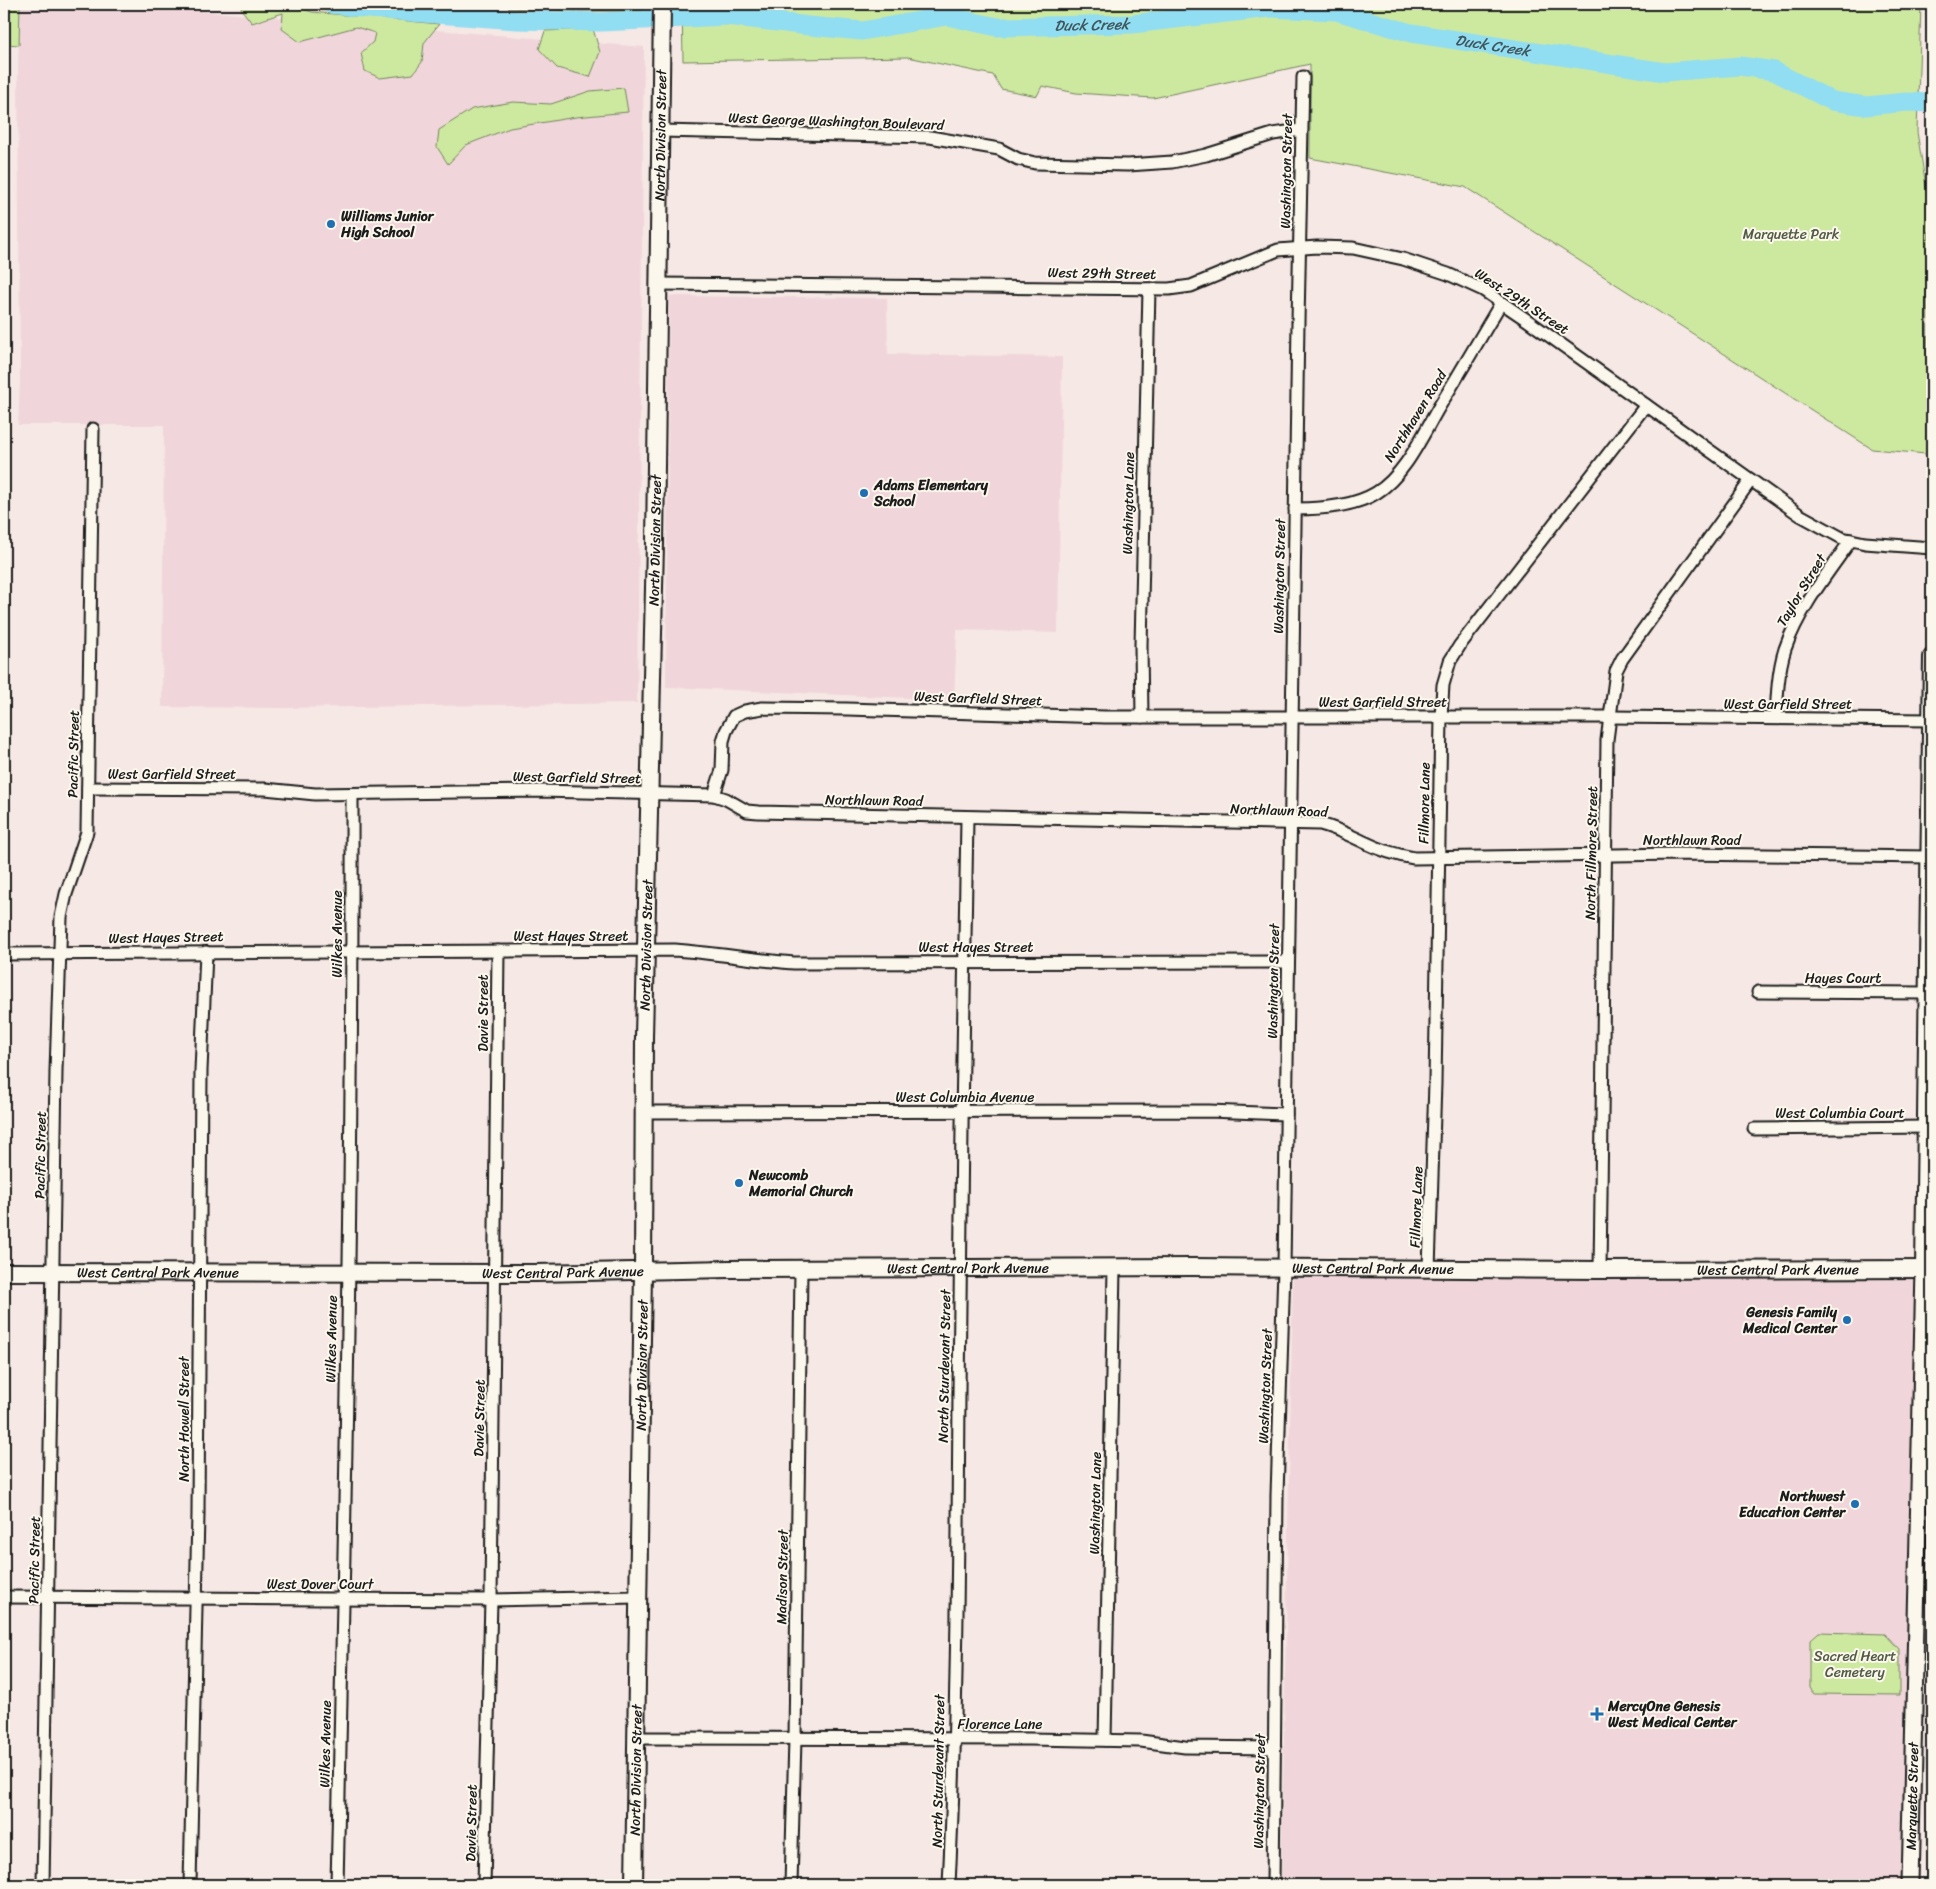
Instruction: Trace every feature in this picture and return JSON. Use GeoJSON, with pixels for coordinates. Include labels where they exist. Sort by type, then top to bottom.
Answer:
{"type":"FeatureCollection","features":[{"type":"Feature","properties":{"kind":"main road","name":"North Division Street"},"geometry":{"type":"LineString","coordinates":[[634,1885],[643,1271],[643,1112],[650,793],[662,4]]}},
{"type":"Feature","properties":{"kind":"main road","name":"Marquette Street"},"geometry":{"type":"LineString","coordinates":[[1928,1268],[1927,1127],[1932,657]]}},
{"type":"Feature","properties":{"kind":"main road","name":"West Central Park Avenue"},"geometry":{"type":"LineString","coordinates":[[4,1272],[496,1272],[960,1268],[1600,1270],[1928,1268]]}},
{"type":"Feature","properties":{"kind":"street","name":"Washington Street"},"geometry":{"type":"LineString","coordinates":[[1273,1885],[1277,1495],[1284,1268],[1303,77]]}},
{"type":"Feature","properties":{"kind":"street","name":"West George Washington Boulevard"},"geometry":{"type":"LineString","coordinates":[[660,131],[930,137],[999,148],[1018,159],[1035,163],[1128,165],[1172,162],[1206,155],[1273,134],[1302,130]]}},
{"type":"Feature","properties":{"kind":"street","name":"West 29th Street"},"geometry":{"type":"LineString","coordinates":[[658,284],[1169,289],[1191,286],[1278,250],[1317,247],[1353,248],[1403,259],[1448,274],[1483,290],[1800,515],[1842,538],[1898,547],[1932,548]]}},
{"type":"Feature","properties":{"kind":"street","name":"Washington Lane"},"geometry":{"type":"LineString","coordinates":[[1142,718],[1141,646],[1149,288]]}},
{"type":"Feature","properties":{"kind":"street","name":"Northhaven Road"},"geometry":{"type":"LineString","coordinates":[[1295,508],[1318,509],[1363,500],[1393,479],[1411,454],[1501,303]]}},
{"type":"Feature","properties":{"kind":"street","name":"Fillmore Lane"},"geometry":{"type":"LineString","coordinates":[[1429,1269],[1435,1083],[1438,858],[1443,685],[1450,661],[1460,645],[1646,405]]}},
{"type":"Feature","properties":{"kind":"street","name":"Pacific Street"},"geometry":{"type":"LineString","coordinates":[[44,1885],[60,917],[87,832],[93,429]]}},
{"type":"Feature","properties":{"kind":"street","name":"North Fillmore Street"},"geometry":{"type":"LineString","coordinates":[[1600,1270],[1607,740],[1616,671],[1751,480]]}},
{"type":"Feature","properties":{"kind":"street","name":"Taylor Street"},"geometry":{"type":"LineString","coordinates":[[1776,718],[1777,692],[1785,650],[1796,622],[1851,540]]}},
{"type":"Feature","properties":{"kind":"street","name":"West Garfield Street"},"geometry":{"type":"LineString","coordinates":[[88,788],[266,789],[315,794],[540,791],[714,795],[722,770],[723,741],[734,716],[745,711],[762,708],[847,708],[1142,718],[1776,718],[1932,720]]}},
{"type":"Feature","properties":{"kind":"street","name":"Wilkes Avenue"},"geometry":{"type":"LineString","coordinates":[[337,1885],[352,951],[352,794]]}},
{"type":"Feature","properties":{"kind":"street","name":"Northlawn Road"},"geometry":{"type":"LineString","coordinates":[[714,795],[747,811],[758,812],[967,818],[1320,824],[1335,828],[1365,843],[1395,854],[1414,858],[1678,854],[1930,857]]}},
{"type":"Feature","properties":{"kind":"street","name":"North Sturdevant Street"},"geometry":{"type":"LineString","coordinates":[[949,1885],[954,1739],[967,818]]}},
{"type":"Feature","properties":{"kind":"street","name":"West Hayes Street"},"geometry":{"type":"LineString","coordinates":[[4,954],[646,950],[713,953],[794,963],[1288,962]]}},
{"type":"Feature","properties":{"kind":"street","name":"Davie Street"},"geometry":{"type":"LineString","coordinates":[[484,1885],[496,1272],[498,951]]}},
{"type":"Feature","properties":{"kind":"street","name":"North Howell Street"},"geometry":{"type":"LineString","coordinates":[[190,1885],[196,1598],[202,1071],[206,952]]}},
{"type":"Feature","properties":{"kind":"street","name":"Hayes Court"},"geometry":{"type":"LineString","coordinates":[[1758,992],[1928,993]]}},
{"type":"Feature","properties":{"kind":"street","name":"West Columbia Avenue"},"geometry":{"type":"LineString","coordinates":[[643,1112],[1209,1112],[1286,1114]]}},
{"type":"Feature","properties":{"kind":"street","name":"West Columbia Court"},"geometry":{"type":"LineString","coordinates":[[1754,1128],[1927,1127]]}},
{"type":"Feature","properties":{"kind":"street","name":"Washington Lane"},"geometry":{"type":"LineString","coordinates":[[1105,1740],[1114,1268]]}},
{"type":"Feature","properties":{"kind":"street","name":"Marquette Street"},"geometry":{"type":"LineString","coordinates":[[1910,1885],[1926,1490],[1928,1268]]}},
{"type":"Feature","properties":{"kind":"street","name":"Madison Street"},"geometry":{"type":"LineString","coordinates":[[791,1885],[802,1269]]}},
{"type":"Feature","properties":{"kind":"street","name":"West Dover Court"},"geometry":{"type":"LineString","coordinates":[[4,1597],[491,1600],[637,1597]]}},
{"type":"Feature","properties":{"kind":"street","name":"Florence Lane"},"geometry":{"type":"LineString","coordinates":[[635,1738],[1105,1740],[1141,1741],[1186,1747],[1275,1748]]}},
{"type":"Feature","properties":{"kind":"shaded area","name":"Williams Junior High School"},"geometry":{"type":"Polygon","coordinates":[[[20,4],[114,4],[644,47],[637,703],[282,708],[162,707],[164,425],[18,425],[20,381],[18,67],[20,4]]]}},
{"type":"Feature","properties":{"kind":"shaded area","name":"Adams Elementary School"},"geometry":{"type":"Polygon","coordinates":[[[669,296],[887,298],[888,354],[1062,357],[1058,633],[957,630],[954,700],[666,687],[669,296]]]}},
{"type":"Feature","properties":{"kind":"shaded area","name":"MercyOne Genesis West Medical Center"},"geometry":{"type":"Polygon","coordinates":[[[1917,1274],[1907,1885],[1281,1885],[1293,1275],[1917,1274]]]}},
{"type":"Feature","properties":{"kind":"green space"},"geometry":{"type":"Polygon","coordinates":[[[4,4],[20,4],[19,45],[4,44],[4,4]]]}},
{"type":"Feature","properties":{"kind":"green space"},"geometry":{"type":"Polygon","coordinates":[[[243,4],[287,4],[312,12],[439,24],[424,43],[422,62],[413,74],[380,78],[365,71],[361,53],[373,42],[375,33],[356,27],[300,42],[282,29],[283,13],[252,23],[241,9],[243,4]]]}},
{"type":"Feature","properties":{"kind":"green space"},"geometry":{"type":"Polygon","coordinates":[[[522,4],[642,4],[641,11],[508,8],[522,4]]]}},
{"type":"Feature","properties":{"kind":"green space","name":"Marquette Park"},"geometry":{"type":"Polygon","coordinates":[[[682,4],[1921,4],[1917,132],[1929,204],[1926,454],[1872,449],[1465,187],[1310,158],[1310,64],[1153,98],[1076,93],[1042,86],[1037,96],[1001,89],[993,75],[908,57],[683,61],[682,4]]]}},
{"type":"Feature","properties":{"kind":"green space"},"geometry":{"type":"Polygon","coordinates":[[[593,29],[600,52],[590,77],[557,68],[539,49],[545,31],[593,29]]]}},
{"type":"Feature","properties":{"kind":"green space"},"geometry":{"type":"Polygon","coordinates":[[[624,88],[628,112],[576,117],[510,128],[466,145],[448,164],[437,147],[439,130],[472,109],[513,102],[551,104],[590,91],[624,88]]]}},
{"type":"Feature","properties":{"kind":"green space","name":"Sacred Heart Cemetery"},"geometry":{"type":"Polygon","coordinates":[[[1819,1632],[1885,1634],[1899,1649],[1899,1695],[1815,1694],[1810,1688],[1810,1640],[1819,1632]]]}},
{"type":"Feature","properties":{"kind":"waterway","name":"Duck Creek"},"geometry":{"type":"LineString","coordinates":[[331,4],[370,9],[517,20],[601,22],[727,16],[862,31],[947,16],[997,27],[1132,24],[1269,8],[1336,11],[1411,33],[1665,72],[1740,66],[1774,71],[1832,101],[1866,106],[1907,102],[1932,103]]}},
{"type":"Feature","properties":{"kind":"place","name":"Williams Junior High School"},"geometry":{"type":"Point","coordinates":[331,224]}},
{"type":"Feature","properties":{"kind":"place","name":"Adams Elementary School"},"geometry":{"type":"Point","coordinates":[864,493]}},
{"type":"Feature","properties":{"kind":"place","name":"Newcomb Memorial Church"},"geometry":{"type":"Point","coordinates":[739,1183]}},
{"type":"Feature","properties":{"kind":"place","name":"Genesis Family Medical Center"},"geometry":{"type":"Point","coordinates":[1847,1320]}},
{"type":"Feature","properties":{"kind":"place","name":"Northwest Education Center"},"geometry":{"type":"Point","coordinates":[1855,1504]}},
{"type":"Feature","properties":{"kind":"place","name":"MercyOne Genesis West Medical Center"},"geometry":{"type":"Point","coordinates":[1597,1714]}}]}
